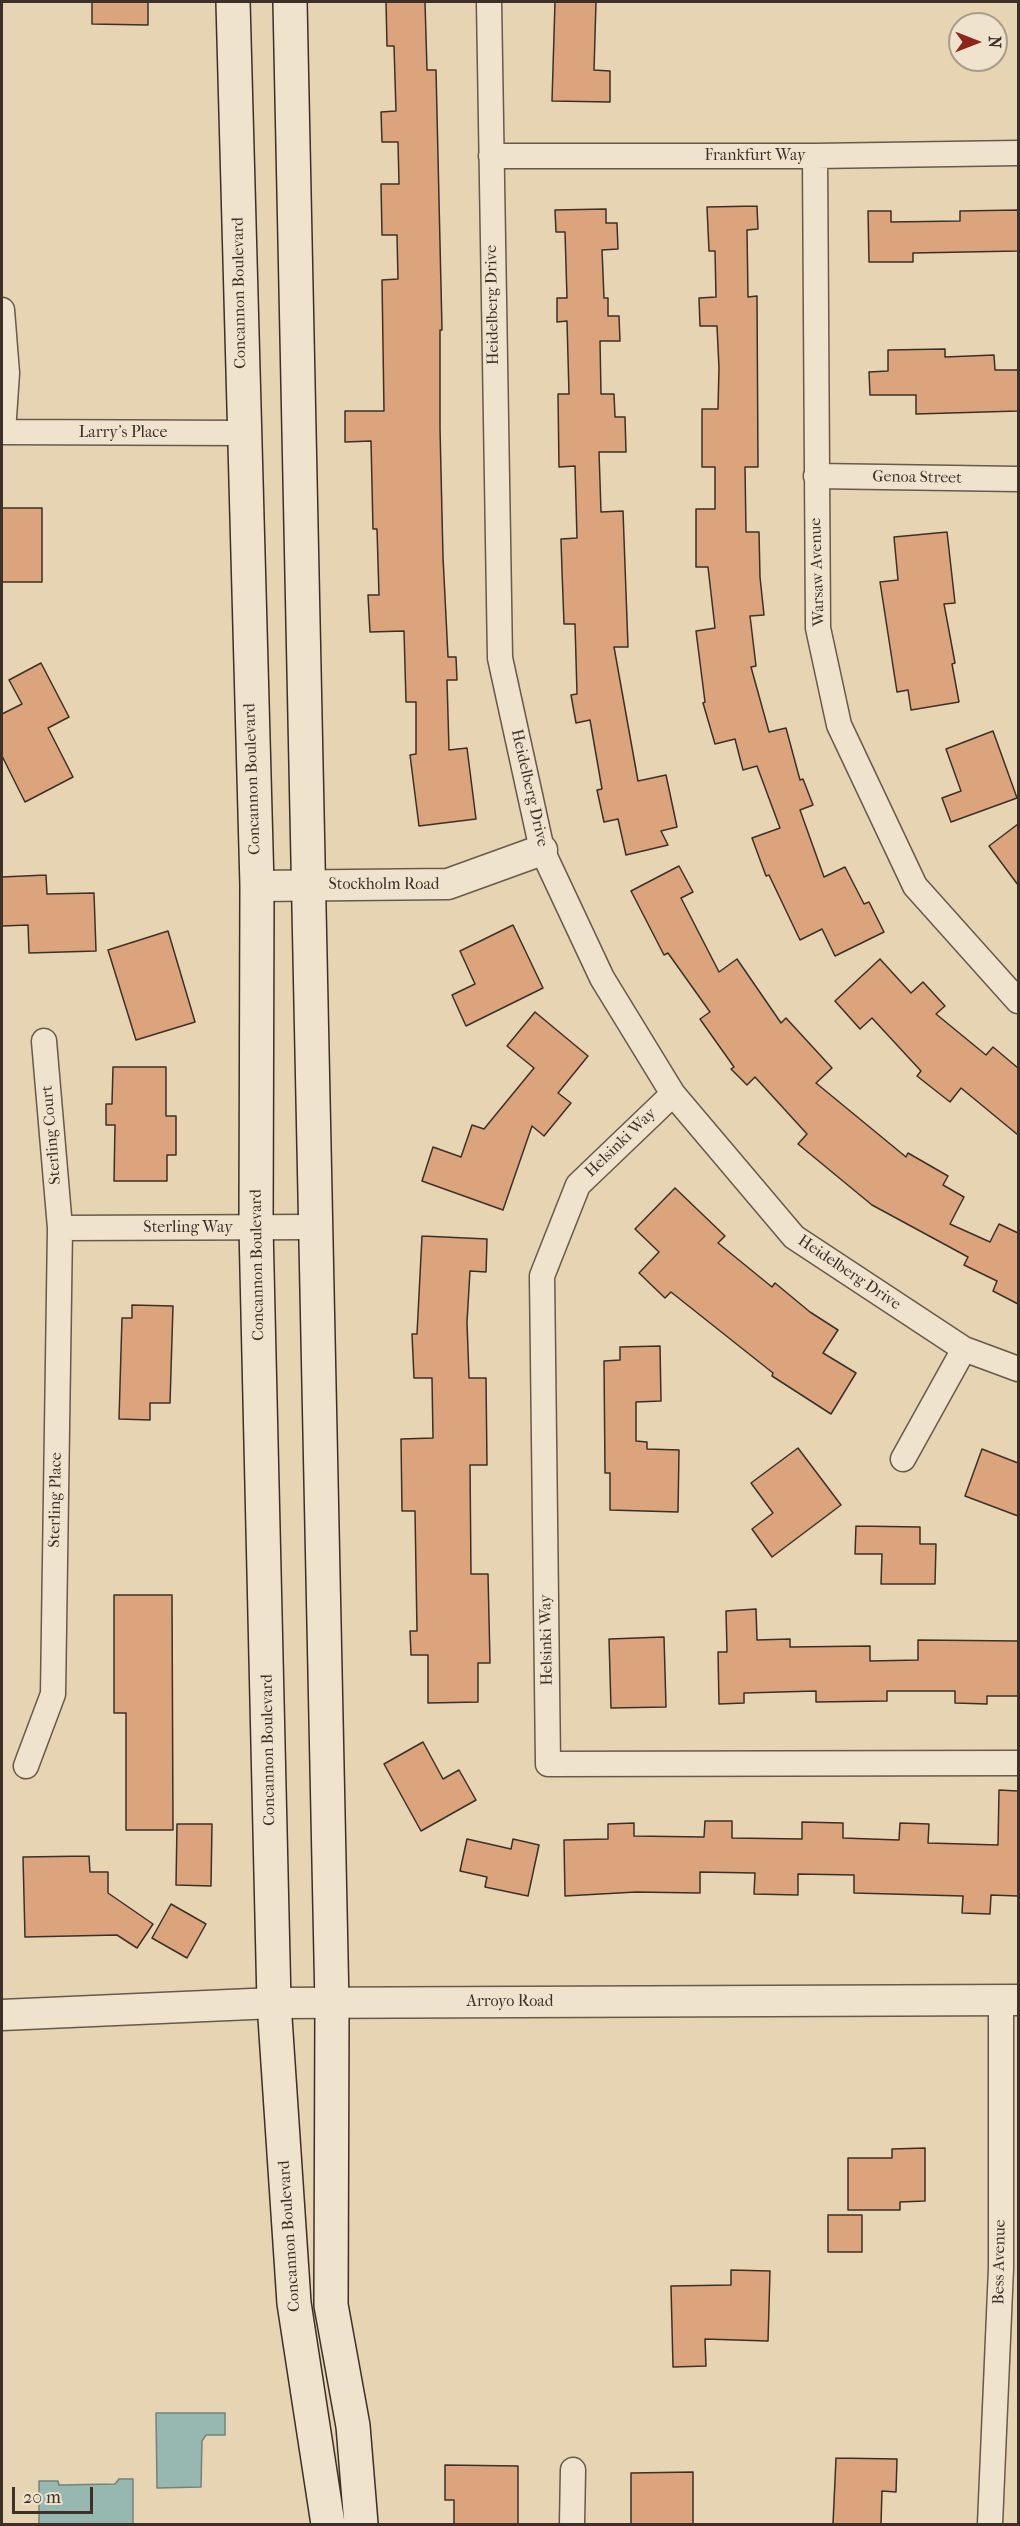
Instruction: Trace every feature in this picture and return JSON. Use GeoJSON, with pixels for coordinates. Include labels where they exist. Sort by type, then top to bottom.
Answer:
{"type":"FeatureCollection","features":[{"type":"Feature","properties":{"kind":"main road","name":"Concannon Boulevard"},"geometry":{"type":"LineString","coordinates":[[233,2],[257,886],[256,1227],[274,2003],[294,2303],[328,2524]]}},
{"type":"Feature","properties":{"kind":"main road"},"geometry":{"type":"LineString","coordinates":[[290,2],[333,2004],[331,2305],[353,2426],[360,2524]]}},
{"type":"Feature","properties":{"kind":"street","name":"Heidelberg Drive"},"geometry":{"type":"LineString","coordinates":[[489,2],[500,658],[542,850],[603,978],[673,1094],[794,1237],[964,1349],[1018,1369]]}},
{"type":"Feature","properties":{"kind":"street","name":"Frankfurt Way"},"geometry":{"type":"LineString","coordinates":[[491,156],[815,156],[1018,153]]}},
{"type":"Feature","properties":{"kind":"street","name":"Warsaw Avenue"},"geometry":{"type":"LineString","coordinates":[[815,156],[818,628],[839,725],[915,886],[1018,1001]]}},
{"type":"Feature","properties":{"kind":"street","name":"Larry's Place"},"geometry":{"type":"LineString","coordinates":[[2,310],[7,374],[3,432],[243,433]]}},
{"type":"Feature","properties":{"kind":"street","name":"Genoa Street"},"geometry":{"type":"LineString","coordinates":[[816,476],[1018,480]]}},
{"type":"Feature","properties":{"kind":"street","name":"Stockholm Road"},"geometry":{"type":"LineString","coordinates":[[257,886],[448,884],[542,850]]}},
{"type":"Feature","properties":{"kind":"street","name":"Sterling Court"},"geometry":{"type":"LineString","coordinates":[[44,1041],[60,1228]]}},
{"type":"Feature","properties":{"kind":"street","name":"Helsinki Way"},"geometry":{"type":"LineString","coordinates":[[673,1094],[578,1185],[542,1276],[549,1764],[1018,1763]]}},
{"type":"Feature","properties":{"kind":"street","name":"Sterling Way"},"geometry":{"type":"LineString","coordinates":[[60,1228],[316,1227]]}},
{"type":"Feature","properties":{"kind":"street","name":"Sterling Place"},"geometry":{"type":"LineString","coordinates":[[26,1766],[53,1694],[60,1228]]}},
{"type":"Feature","properties":{"kind":"street"},"geometry":{"type":"LineString","coordinates":[[903,1459],[964,1349]]}},
{"type":"Feature","properties":{"kind":"street","name":"Arroyo Road"},"geometry":{"type":"LineString","coordinates":[[2,2015],[274,2003],[1010,2000]]}},
{"type":"Feature","properties":{"kind":"street","name":"Bess Avenue"},"geometry":{"type":"LineString","coordinates":[[990,2524],[1010,2269],[1010,2000]]}},
{"type":"Feature","properties":{"kind":"street"},"geometry":{"type":"LineString","coordinates":[[572,2524],[573,2470]]}},
{"type":"Feature","properties":{"kind":"water"},"geometry":{"type":"Polygon","coordinates":[[[156,2413],[225,2413],[225,2435],[206,2435],[202,2441],[201,2487],[157,2488],[156,2413]]]}},
{"type":"Feature","properties":{"kind":"water"},"geometry":{"type":"Polygon","coordinates":[[[119,2479],[133,2479],[133,2524],[39,2524],[39,2481],[58,2481],[59,2485],[115,2484],[119,2479]]]}},
{"type":"Feature","properties":{"kind":"building"},"geometry":{"type":"Polygon","coordinates":[[[92,2],[148,2],[148,25],[92,24],[92,2]]]}},
{"type":"Feature","properties":{"kind":"building"},"geometry":{"type":"Polygon","coordinates":[[[386,2],[425,2],[427,70],[436,70],[442,330],[440,330],[440,429],[443,557],[448,657],[456,657],[457,680],[447,680],[449,750],[467,748],[476,819],[419,826],[410,755],[416,754],[416,702],[406,702],[404,631],[370,632],[368,595],[379,595],[377,529],[373,529],[371,441],[345,442],[345,411],[384,411],[382,280],[398,279],[397,235],[382,235],[381,184],[399,184],[398,142],[382,142],[381,112],[396,111],[394,46],[387,46],[386,2]]]}},
{"type":"Feature","properties":{"kind":"building"},"geometry":{"type":"Polygon","coordinates":[[[555,2],[596,2],[594,70],[610,71],[610,102],[552,101],[555,2]]]}},
{"type":"Feature","properties":{"kind":"building"},"geometry":{"type":"Polygon","coordinates":[[[757,206],[758,229],[747,230],[748,297],[757,296],[758,467],[745,467],[746,532],[759,532],[764,615],[750,616],[756,666],[751,667],[769,732],[786,728],[800,780],[803,779],[813,805],[800,810],[824,877],[845,867],[864,904],[869,902],[884,932],[835,956],[822,929],[800,940],[769,875],[766,876],[752,838],[780,828],[757,766],[743,770],[735,739],[715,744],[703,703],[705,702],[696,631],[715,628],[708,567],[696,567],[696,509],[715,509],[715,467],[702,467],[702,409],[718,409],[719,368],[717,326],[700,326],[699,298],[716,297],[715,251],[709,251],[707,207],[757,206]]]}},
{"type":"Feature","properties":{"kind":"building"},"geometry":{"type":"Polygon","coordinates":[[[606,209],[606,223],[617,223],[618,249],[602,250],[604,298],[608,298],[608,316],[619,316],[620,341],[600,341],[601,394],[614,394],[615,417],[625,417],[626,452],[599,452],[601,512],[623,511],[628,647],[614,647],[638,781],[666,775],[677,827],[661,831],[668,845],[626,855],[618,819],[604,822],[597,790],[602,789],[590,720],[576,723],[571,695],[577,694],[575,624],[564,624],[561,539],[577,538],[575,466],[559,467],[558,394],[569,394],[567,321],[557,322],[557,298],[567,298],[565,232],[556,232],[555,210],[606,209]]]}},
{"type":"Feature","properties":{"kind":"building"},"geometry":{"type":"Polygon","coordinates":[[[1018,210],[1018,251],[913,253],[913,262],[869,262],[868,211],[891,211],[891,222],[960,221],[960,211],[1018,210]]]}},
{"type":"Feature","properties":{"kind":"building"},"geometry":{"type":"Polygon","coordinates":[[[945,349],[945,357],[994,355],[995,370],[1018,370],[1018,411],[916,414],[916,395],[870,395],[869,372],[888,371],[888,350],[945,349]]]}},
{"type":"Feature","properties":{"kind":"building"},"geometry":{"type":"Polygon","coordinates":[[[2,508],[42,508],[42,582],[2,582],[2,508]]]}},
{"type":"Feature","properties":{"kind":"building"},"geometry":{"type":"Polygon","coordinates":[[[947,532],[955,603],[944,604],[955,663],[952,664],[959,702],[911,710],[908,690],[897,692],[880,582],[898,580],[894,537],[947,532]]]}},
{"type":"Feature","properties":{"kind":"building"},"geometry":{"type":"Polygon","coordinates":[[[41,663],[69,717],[48,728],[73,777],[25,802],[2,756],[2,714],[22,704],[9,680],[41,663]]]}},
{"type":"Feature","properties":{"kind":"building"},"geometry":{"type":"Polygon","coordinates":[[[993,731],[1017,798],[951,822],[942,798],[961,791],[946,749],[993,731]]]}},
{"type":"Feature","properties":{"kind":"building"},"geometry":{"type":"Polygon","coordinates":[[[1018,824],[1018,885],[989,846],[1018,824]]]}},
{"type":"Feature","properties":{"kind":"building"},"geometry":{"type":"Polygon","coordinates":[[[679,866],[693,892],[681,898],[719,972],[737,959],[781,1023],[786,1018],[832,1068],[816,1083],[906,1157],[908,1153],[948,1176],[943,1185],[964,1197],[950,1224],[990,1242],[999,1224],[1018,1233],[1018,1304],[993,1291],[997,1281],[964,1265],[968,1257],[872,1205],[798,1144],[807,1134],[755,1077],[747,1085],[731,1069],[734,1067],[700,1019],[710,1012],[668,953],[664,955],[631,891],[679,866]]]}},
{"type":"Feature","properties":{"kind":"building"},"geometry":{"type":"Polygon","coordinates":[[[46,875],[47,894],[94,893],[96,951],[29,953],[28,925],[2,926],[2,877],[46,875]]]}},
{"type":"Feature","properties":{"kind":"building"},"geometry":{"type":"Polygon","coordinates":[[[513,925],[543,988],[466,1026],[452,995],[475,984],[460,951],[513,925]]]}},
{"type":"Feature","properties":{"kind":"building"},"geometry":{"type":"Polygon","coordinates":[[[168,931],[195,1022],[136,1040],[108,950],[168,931]]]}},
{"type":"Feature","properties":{"kind":"building"},"geometry":{"type":"Polygon","coordinates":[[[880,959],[911,993],[923,982],[945,1006],[936,1014],[986,1055],[993,1047],[1018,1068],[1018,1135],[961,1088],[950,1102],[917,1076],[921,1071],[872,1018],[860,1029],[835,1001],[880,959]]]}},
{"type":"Feature","properties":{"kind":"building"},"geometry":{"type":"Polygon","coordinates":[[[535,1012],[588,1056],[558,1093],[571,1103],[544,1136],[532,1126],[503,1210],[422,1181],[433,1147],[461,1157],[472,1125],[484,1129],[534,1068],[507,1046],[535,1012]]]}},
{"type":"Feature","properties":{"kind":"building"},"geometry":{"type":"Polygon","coordinates":[[[113,1067],[166,1067],[166,1116],[176,1116],[176,1155],[167,1155],[167,1181],[114,1181],[115,1125],[106,1125],[106,1104],[112,1104],[113,1067]]]}},
{"type":"Feature","properties":{"kind":"building"},"geometry":{"type":"Polygon","coordinates":[[[675,1188],[725,1236],[718,1243],[772,1287],[775,1283],[810,1312],[838,1330],[823,1353],[856,1373],[831,1414],[772,1376],[773,1373],[671,1292],[665,1298],[639,1273],[659,1252],[635,1229],[675,1188]]]}},
{"type":"Feature","properties":{"kind":"building"},"geometry":{"type":"Polygon","coordinates":[[[422,1236],[487,1239],[486,1272],[470,1271],[467,1322],[469,1378],[486,1378],[487,1465],[470,1465],[471,1574],[488,1574],[490,1663],[478,1663],[478,1702],[428,1703],[428,1655],[411,1655],[410,1631],[417,1631],[415,1511],[402,1511],[401,1439],[433,1438],[432,1378],[414,1378],[412,1334],[417,1334],[422,1236]]]}},
{"type":"Feature","properties":{"kind":"building"},"geometry":{"type":"Polygon","coordinates":[[[132,1305],[173,1306],[170,1403],[150,1403],[150,1420],[119,1419],[122,1318],[132,1318],[132,1305]]]}},
{"type":"Feature","properties":{"kind":"building"},"geometry":{"type":"Polygon","coordinates":[[[660,1346],[661,1401],[636,1402],[636,1441],[647,1442],[647,1449],[679,1450],[678,1512],[610,1510],[610,1473],[605,1473],[604,1361],[620,1360],[620,1347],[660,1346]]]}},
{"type":"Feature","properties":{"kind":"building"},"geometry":{"type":"Polygon","coordinates":[[[798,1448],[841,1505],[772,1557],[752,1529],[773,1513],[751,1483],[798,1448]]]}},
{"type":"Feature","properties":{"kind":"building"},"geometry":{"type":"Polygon","coordinates":[[[982,1449],[1018,1463],[1018,1516],[965,1496],[982,1449]]]}},
{"type":"Feature","properties":{"kind":"building"},"geometry":{"type":"Polygon","coordinates":[[[856,1526],[920,1527],[920,1544],[936,1544],[935,1584],[881,1584],[882,1554],[855,1554],[856,1526]]]}},
{"type":"Feature","properties":{"kind":"building"},"geometry":{"type":"Polygon","coordinates":[[[114,1595],[172,1595],[173,1830],[126,1830],[126,1713],[114,1713],[114,1595]]]}},
{"type":"Feature","properties":{"kind":"building"},"geometry":{"type":"Polygon","coordinates":[[[756,1609],[757,1640],[790,1639],[790,1647],[870,1646],[870,1661],[918,1660],[918,1640],[1018,1641],[1018,1696],[987,1696],[987,1704],[955,1703],[955,1691],[887,1691],[887,1701],[816,1702],[816,1691],[744,1693],[744,1703],[719,1704],[718,1652],[727,1652],[726,1611],[756,1609]]]}},
{"type":"Feature","properties":{"kind":"building"},"geometry":{"type":"Polygon","coordinates":[[[664,1637],[666,1707],[611,1708],[609,1639],[664,1637]]]}},
{"type":"Feature","properties":{"kind":"building"},"geometry":{"type":"Polygon","coordinates":[[[423,1742],[443,1779],[459,1770],[476,1800],[421,1831],[384,1764],[423,1742]]]}},
{"type":"Feature","properties":{"kind":"building"},"geometry":{"type":"Polygon","coordinates":[[[999,1790],[1018,1791],[1018,1896],[991,1895],[990,1914],[962,1913],[963,1896],[854,1893],[854,1875],[798,1874],[798,1895],[754,1894],[755,1873],[700,1872],[700,1893],[636,1892],[565,1896],[564,1840],[608,1839],[608,1824],[634,1823],[634,1836],[704,1837],[705,1821],[732,1821],[732,1838],[802,1839],[802,1822],[843,1823],[843,1838],[899,1840],[900,1823],[929,1824],[928,1843],[998,1845],[999,1790]]]}},
{"type":"Feature","properties":{"kind":"building"},"geometry":{"type":"Polygon","coordinates":[[[177,1824],[212,1824],[211,1886],[176,1885],[177,1824]]]}},
{"type":"Feature","properties":{"kind":"building"},"geometry":{"type":"Polygon","coordinates":[[[467,1839],[511,1849],[513,1839],[539,1845],[528,1896],[485,1887],[487,1877],[460,1871],[467,1839]]]}},
{"type":"Feature","properties":{"kind":"building"},"geometry":{"type":"Polygon","coordinates":[[[89,1856],[90,1872],[108,1872],[108,1893],[153,1924],[137,1948],[117,1935],[25,1937],[23,1857],[89,1856]]]}},
{"type":"Feature","properties":{"kind":"building"},"geometry":{"type":"Polygon","coordinates":[[[171,1904],[206,1924],[187,1958],[152,1938],[171,1904]]]}},
{"type":"Feature","properties":{"kind":"building"},"geometry":{"type":"Polygon","coordinates":[[[925,2148],[925,2201],[900,2202],[900,2210],[848,2210],[848,2158],[892,2158],[892,2149],[925,2148]]]}},
{"type":"Feature","properties":{"kind":"building"},"geometry":{"type":"Polygon","coordinates":[[[828,2215],[862,2215],[862,2252],[828,2252],[828,2215]]]}},
{"type":"Feature","properties":{"kind":"building"},"geometry":{"type":"Polygon","coordinates":[[[731,2270],[770,2271],[768,2341],[705,2339],[706,2366],[673,2367],[671,2286],[731,2285],[731,2270]]]}},
{"type":"Feature","properties":{"kind":"building"},"geometry":{"type":"Polygon","coordinates":[[[836,2458],[897,2459],[896,2492],[882,2491],[881,2524],[833,2524],[836,2458]]]}},
{"type":"Feature","properties":{"kind":"building"},"geometry":{"type":"Polygon","coordinates":[[[445,2465],[518,2466],[518,2524],[454,2524],[454,2500],[445,2500],[445,2465]]]}},
{"type":"Feature","properties":{"kind":"building"},"geometry":{"type":"Polygon","coordinates":[[[693,2472],[693,2524],[631,2524],[631,2473],[693,2472]]]}}]}
